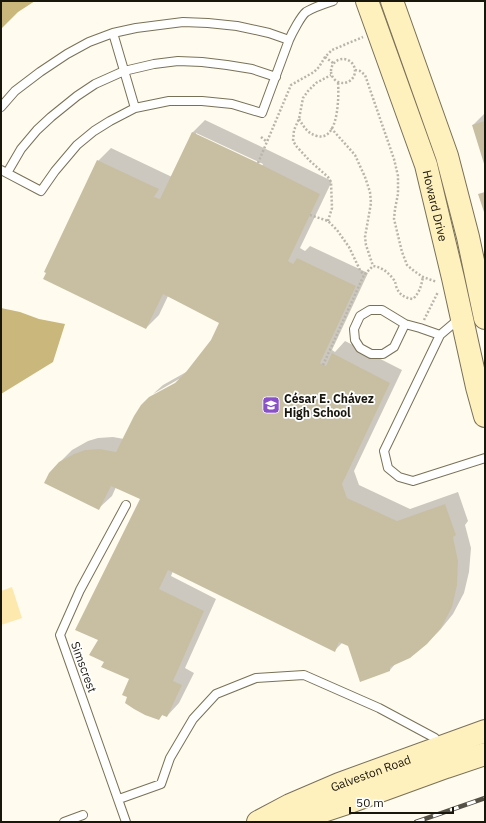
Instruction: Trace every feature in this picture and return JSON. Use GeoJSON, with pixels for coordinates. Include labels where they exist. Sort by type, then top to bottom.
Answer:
{"type":"FeatureCollection","features":[{"type":"Feature","properties":{"kind":"main road","name":"Howard Drive"},"geometry":{"type":"LineString","coordinates":[[367,1],[426,165],[448,281],[462,316],[477,387],[485,416]]}},
{"type":"Feature","properties":{"kind":"main road","name":"Howard Drive"},"geometry":{"type":"LineString","coordinates":[[392,1],[447,156],[468,237],[485,318]]}},
{"type":"Feature","properties":{"kind":"main road"},"geometry":{"type":"LineString","coordinates":[[426,165],[447,156]]}},
{"type":"Feature","properties":{"kind":"main road","name":"Galveston Road"},"geometry":{"type":"LineString","coordinates":[[290,822],[369,784],[438,747],[485,731]]}},
{"type":"Feature","properties":{"kind":"main road","name":"Galveston Road"},"geometry":{"type":"LineString","coordinates":[[258,822],[290,805],[339,784],[369,784],[446,767],[485,754]]}},
{"type":"Feature","properties":{"kind":"lane"},"geometry":{"type":"LineString","coordinates":[[276,77],[252,69],[202,62],[178,61],[154,64],[124,71],[95,84],[77,96],[51,117],[37,130],[4,172],[42,191],[55,171],[77,145],[94,131],[135,108],[169,100],[232,104],[262,113],[276,77],[292,33],[305,13],[333,1]]}},
{"type":"Feature","properties":{"kind":"lane"},"geometry":{"type":"LineString","coordinates":[[1,107],[15,91],[67,54],[89,42],[113,33],[136,28],[183,22],[237,26],[269,33],[289,40]]}},
{"type":"Feature","properties":{"kind":"lane"},"geometry":{"type":"LineString","coordinates":[[113,33],[135,108]]}},
{"type":"Feature","properties":{"kind":"lane"},"geometry":{"type":"LineString","coordinates":[[405,324],[394,347],[383,354],[371,354],[360,348],[355,340],[354,329],[360,316],[370,310],[382,310],[405,324],[440,335]]}},
{"type":"Feature","properties":{"kind":"lane"},"geometry":{"type":"LineString","coordinates":[[462,316],[440,335],[384,451],[388,468],[399,477],[413,481],[485,458]]}},
{"type":"Feature","properties":{"kind":"lane","name":"Simscrest"},"geometry":{"type":"LineString","coordinates":[[126,505],[80,590],[60,635],[126,822]]}},
{"type":"Feature","properties":{"kind":"lane"},"geometry":{"type":"LineString","coordinates":[[119,799],[161,784],[170,758],[198,714],[216,694],[256,678],[304,675],[379,708],[435,738],[438,747]]}},
{"type":"Feature","properties":{"kind":"lane"},"geometry":{"type":"LineString","coordinates":[[64,822],[83,815]]}},
{"type":"Feature","properties":{"kind":"path"},"geometry":{"type":"LineString","coordinates":[[258,163],[292,85],[314,72],[332,50],[377,30]]}},
{"type":"Feature","properties":{"kind":"path"},"geometry":{"type":"LineString","coordinates":[[325,57],[333,63]]}},
{"type":"Feature","properties":{"kind":"path"},"geometry":{"type":"LineString","coordinates":[[356,70],[350,81],[346,83],[338,82],[332,78],[331,75],[331,67],[333,63],[340,58],[349,59],[356,70],[365,74],[394,159],[398,176],[398,194],[394,219],[402,252],[407,265],[423,277],[448,281],[420,328]]}},
{"type":"Feature","properties":{"kind":"path"},"geometry":{"type":"LineString","coordinates":[[328,221],[332,208],[331,182],[293,141],[294,130],[299,120],[303,98],[316,83],[331,75]]}},
{"type":"Feature","properties":{"kind":"path"},"geometry":{"type":"LineString","coordinates":[[299,120],[309,133],[318,136],[325,136],[330,131],[334,122],[338,103],[338,82]]}},
{"type":"Feature","properties":{"kind":"path"},"geometry":{"type":"LineString","coordinates":[[331,128],[355,155],[370,192],[371,203],[365,237],[373,266]]}},
{"type":"Feature","properties":{"kind":"path"},"geometry":{"type":"LineString","coordinates":[[261,137],[267,142]]}},
{"type":"Feature","properties":{"kind":"path"},"geometry":{"type":"LineString","coordinates":[[310,215],[328,221],[337,230],[349,247],[364,275]]}},
{"type":"Feature","properties":{"kind":"shaded area"},"geometry":{"type":"Polygon","coordinates":[[[1,1],[35,1],[18,12],[1,29],[1,1]]]}},
{"type":"Feature","properties":{"kind":"shaded area"},"geometry":{"type":"Polygon","coordinates":[[[1,308],[20,312],[39,319],[65,324],[53,362],[1,394],[1,308]]]}},
{"type":"Feature","properties":{"kind":"shaded area"},"geometry":{"type":"Polygon","coordinates":[[[12,587],[22,618],[1,625],[1,591],[12,587]]]}},
{"type":"Feature","properties":{"kind":"building"},"geometry":{"type":"Polygon","coordinates":[[[485,121],[485,167],[472,125],[485,121]]]}},
{"type":"Feature","properties":{"kind":"building"},"geometry":{"type":"Polygon","coordinates":[[[192,132],[320,194],[288,261],[293,264],[297,258],[356,286],[320,363],[326,366],[332,353],[390,383],[342,484],[347,498],[397,521],[445,504],[456,535],[453,537],[458,561],[457,585],[452,607],[441,628],[427,644],[410,658],[390,667],[390,671],[360,682],[348,646],[339,642],[335,652],[168,570],[159,589],[204,611],[173,681],[182,685],[167,717],[162,715],[159,720],[145,715],[125,703],[127,697],[122,695],[129,679],[101,667],[104,662],[89,655],[98,640],[75,630],[140,499],[111,486],[99,510],[44,483],[49,473],[59,462],[74,454],[85,450],[100,449],[116,452],[141,405],[149,397],[175,383],[186,372],[211,340],[219,323],[163,294],[146,329],[43,279],[46,273],[44,272],[97,160],[159,189],[154,197],[160,199],[192,132]]]}},
{"type":"Feature","properties":{"kind":"building"},"geometry":{"type":"Polygon","coordinates":[[[485,192],[485,215],[478,194],[485,192]]]}},
{"type":"Feature","properties":{"kind":"railway"},"geometry":{"type":"LineString","coordinates":[[416,822],[485,798]]}},
{"type":"Feature","properties":{"kind":"place","name":"César E. Chávez High School"},"geometry":{"type":"Point","coordinates":[271,405]}}]}
